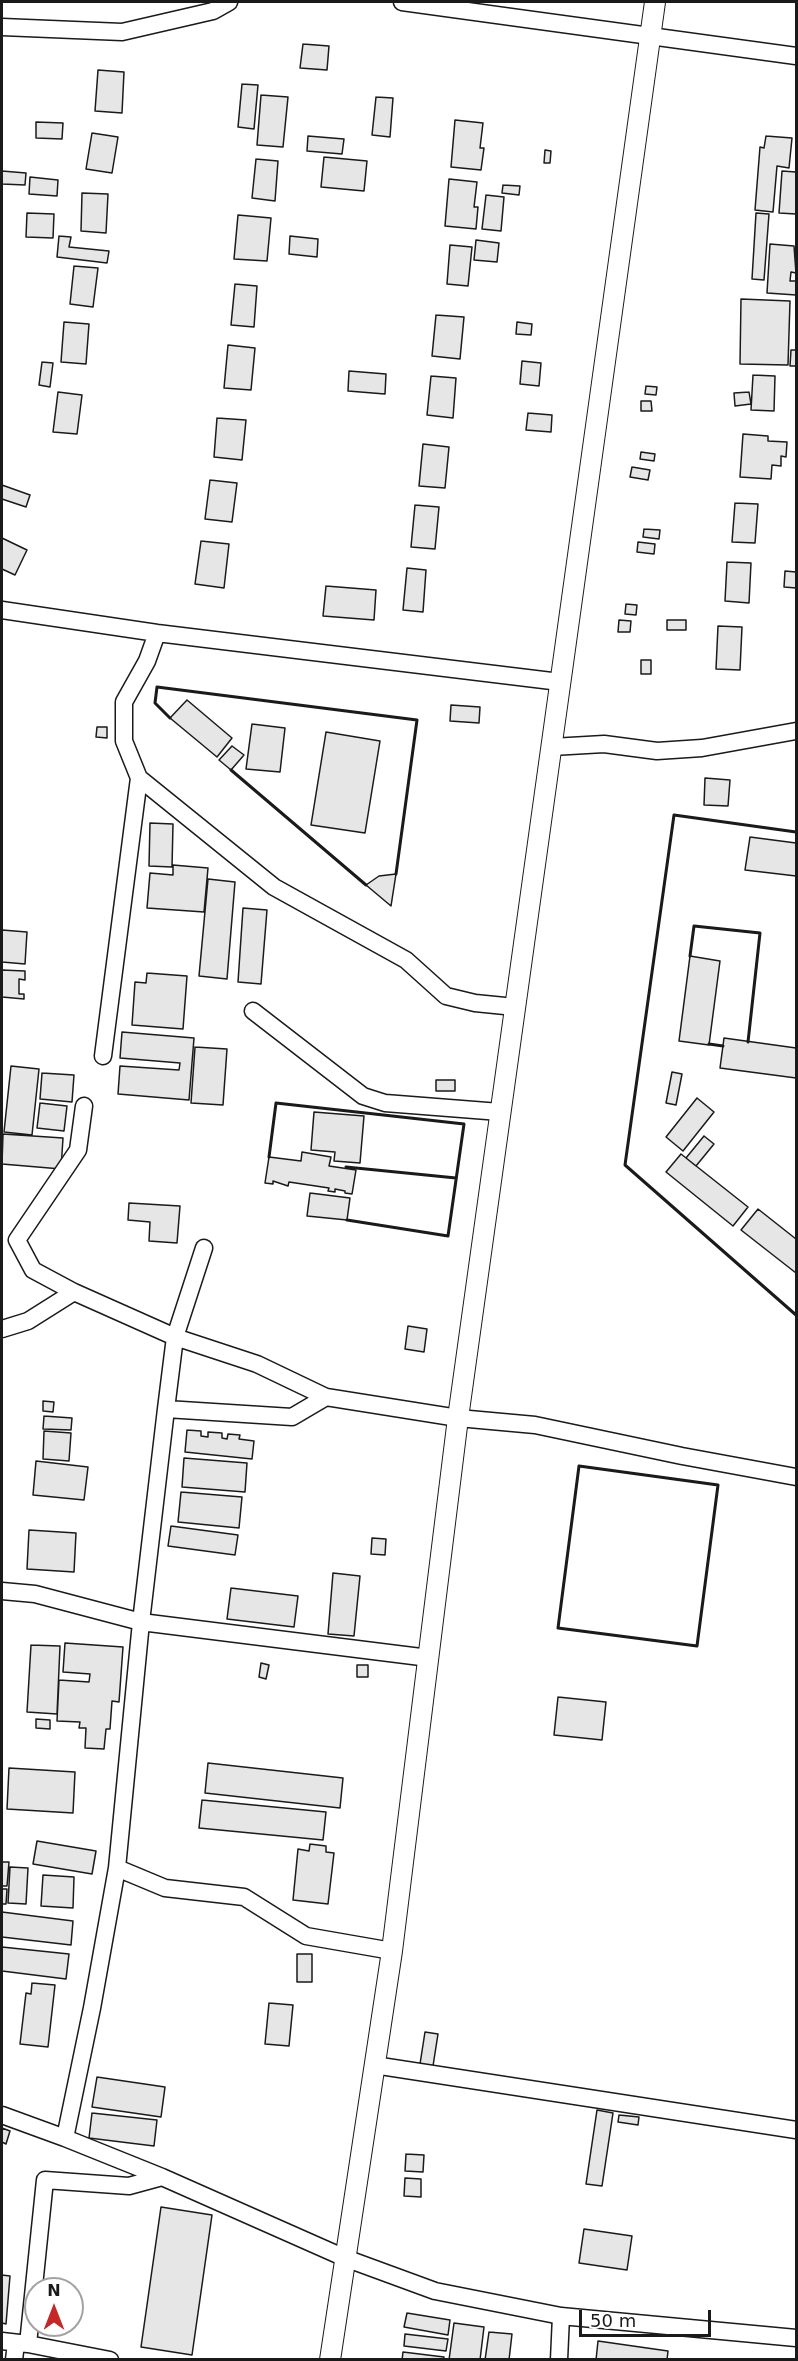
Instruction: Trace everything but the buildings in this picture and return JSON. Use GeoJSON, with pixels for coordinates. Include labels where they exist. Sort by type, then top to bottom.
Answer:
{"type":"FeatureCollection","features":[{"type":"Feature","properties":{"kind":"street"},"geometry":{"type":"LineString","coordinates":[[2,27],[122,32],[213,11],[229,2]]}},
{"type":"Feature","properties":{"kind":"street"},"geometry":{"type":"LineString","coordinates":[[402,2],[796,56]]}},
{"type":"Feature","properties":{"kind":"street"},"geometry":{"type":"LineString","coordinates":[[330,2360],[392,1951],[458,1418],[655,2]]}},
{"type":"Feature","properties":{"kind":"street"},"geometry":{"type":"LineString","coordinates":[[2,610],[156,633],[560,682]]}},
{"type":"Feature","properties":{"kind":"street"},"geometry":{"type":"LineString","coordinates":[[156,633],[147,661],[124,702],[124,741],[139,778],[274,887],[406,960],[446,996],[475,1003],[515,1007]]}},
{"type":"Feature","properties":{"kind":"street"},"geometry":{"type":"LineString","coordinates":[[552,747],[604,744],[657,751],[702,748],[796,731]]}},
{"type":"Feature","properties":{"kind":"street"},"geometry":{"type":"LineString","coordinates":[[103,1056],[139,778]]}},
{"type":"Feature","properties":{"kind":"street"},"geometry":{"type":"LineString","coordinates":[[253,1011],[363,1096],[385,1103],[500,1112]]}},
{"type":"Feature","properties":{"kind":"street"},"geometry":{"type":"LineString","coordinates":[[84,1106],[78,1150],[18,1240],[33,1270],[74,1292],[175,1337],[257,1364],[326,1397],[458,1418],[535,1425],[796,1477]]}},
{"type":"Feature","properties":{"kind":"street"},"geometry":{"type":"LineString","coordinates":[[65,2138],[92,2008],[117,1868],[141,1622],[175,1337],[204,1248]]}},
{"type":"Feature","properties":{"kind":"street"},"geometry":{"type":"LineString","coordinates":[[2,1329],[28,1321],[74,1292]]}},
{"type":"Feature","properties":{"kind":"street"},"geometry":{"type":"LineString","coordinates":[[166,1409],[292,1417],[326,1397]]}},
{"type":"Feature","properties":{"kind":"street"},"geometry":{"type":"LineString","coordinates":[[2,1591],[35,1594],[141,1622],[429,1658]]}},
{"type":"Feature","properties":{"kind":"street"},"geometry":{"type":"LineString","coordinates":[[117,1868],[165,1888],[244,1897],[306,1936],[392,1951]]}},
{"type":"Feature","properties":{"kind":"street"},"geometry":{"type":"LineString","coordinates":[[374,2065],[796,2130]]}},
{"type":"Feature","properties":{"kind":"street"},"geometry":{"type":"LineString","coordinates":[[2,2115],[162,2177],[345,2258],[435,2291],[561,2316],[796,2338]]}},
{"type":"Feature","properties":{"kind":"street"},"geometry":{"type":"LineString","coordinates":[[110,2360],[15,2347],[45,2180],[129,2186],[162,2177]]}},
{"type":"Feature","properties":{"kind":"street"},"geometry":{"type":"LineString","coordinates":[[559,2360],[561,2316]]}},
{"type":"Feature","properties":{"kind":"wall"},"geometry":{"type":"LineString","coordinates":[[170,718],[155,703],[157,687],[417,720],[396,874]]}},
{"type":"Feature","properties":{"kind":"wall"},"geometry":{"type":"LineString","coordinates":[[231,770],[366,885]]}},
{"type":"Feature","properties":{"kind":"wall"},"geometry":{"type":"LineString","coordinates":[[796,832],[674,815],[625,1165],[796,1315]]}},
{"type":"Feature","properties":{"kind":"wall"},"geometry":{"type":"LineString","coordinates":[[690,956],[694,926],[760,933],[748,1042]]}},
{"type":"Feature","properties":{"kind":"wall"},"geometry":{"type":"LineString","coordinates":[[709,1044],[723,1046]]}},
{"type":"Feature","properties":{"kind":"wall"},"geometry":{"type":"LineString","coordinates":[[269,1157],[276,1103],[464,1124],[448,1236],[347,1220]]}},
{"type":"Feature","properties":{"kind":"wall"},"geometry":{"type":"LineString","coordinates":[[346,1167],[456,1178]]}},
{"type":"Feature","properties":{"kind":"wall"},"geometry":{"type":"LineString","coordinates":[[579,1466],[718,1485],[697,1646],[558,1628],[579,1466]]}}]}
